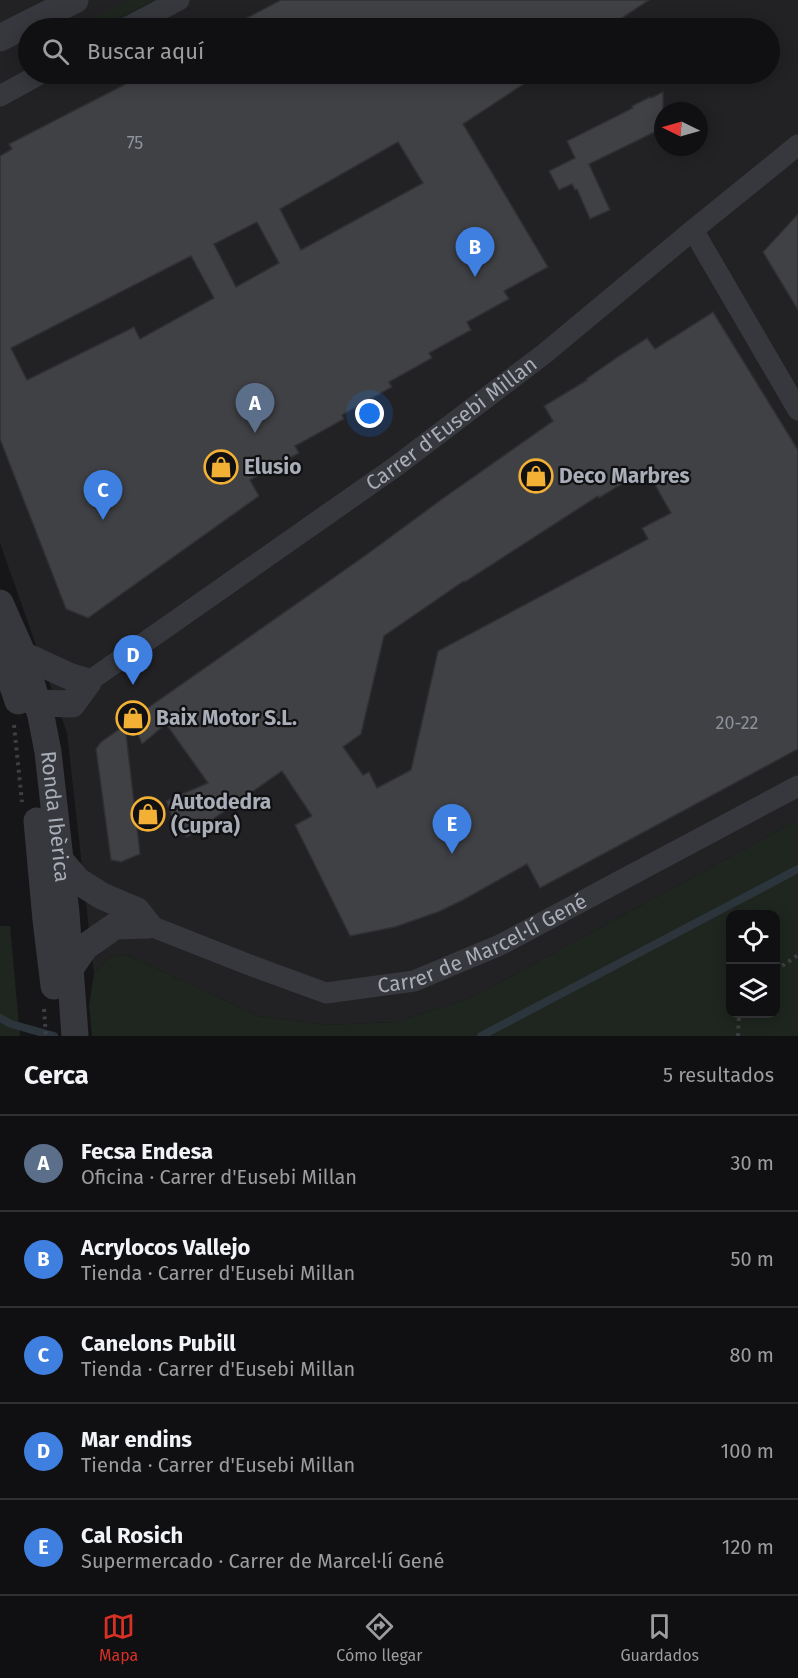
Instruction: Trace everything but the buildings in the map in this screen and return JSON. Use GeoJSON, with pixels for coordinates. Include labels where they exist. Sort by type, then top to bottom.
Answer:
{"type":"FeatureCollection","features":[{"type":"Feature","properties":{"kind":"street"},"geometry":{"type":"LineString","coordinates":[[39,18],[75,0]]}},
{"type":"Feature","properties":{"kind":"street"},"geometry":{"type":"LineString","coordinates":[[145,18],[179,0]]}},
{"type":"Feature","properties":{"kind":"street"},"geometry":{"type":"LineString","coordinates":[[0,38],[18,29]]}},
{"type":"Feature","properties":{"kind":"street"},"geometry":{"type":"LineString","coordinates":[[0,87],[18,82]]}},
{"type":"Feature","properties":{"kind":"street"},"geometry":{"type":"LineString","coordinates":[[0,96],[21,84]]}},
{"type":"Feature","properties":{"kind":"street","name":"Carrer d'Eusebi Millan"},"geometry":{"type":"LineString","coordinates":[[88,682],[395,467],[544,354],[798,145]]}},
{"type":"Feature","properties":{"kind":"street"},"geometry":{"type":"LineString","coordinates":[[693,230],[798,410]]}},
{"type":"Feature","properties":{"kind":"street","name":"Ronda Ibèrica"},"geometry":{"type":"LineString","coordinates":[[0,603],[26,699],[48,752],[70,969],[66,1026]]}},
{"type":"Feature","properties":{"kind":"street"},"geometry":{"type":"LineString","coordinates":[[12,651],[88,682],[72,704],[68,717],[48,752]]}},
{"type":"Feature","properties":{"kind":"street"},"geometry":{"type":"LineString","coordinates":[[26,699],[72,704]]}},
{"type":"Feature","properties":{"kind":"street","name":"Ronda Ibèrica"},"geometry":{"type":"LineString","coordinates":[[26,699],[27,734],[36,803],[46,920],[66,1026]]}},
{"type":"Feature","properties":{"kind":"street","name":"Carrer de Marcel·lí Gené"},"geometry":{"type":"LineString","coordinates":[[148,925],[326,993],[414,981],[500,945],[798,786]]}},
{"type":"Feature","properties":{"kind":"street"},"geometry":{"type":"LineString","coordinates":[[60,860],[78,881],[102,896],[136,911],[148,925]]}},
{"type":"Feature","properties":{"kind":"street"},"geometry":{"type":"LineString","coordinates":[[70,969],[85,947],[115,926],[148,925]]}},
{"type":"Feature","properties":{"kind":"path"},"geometry":{"type":"LineString","coordinates":[[780,967],[798,955]]}},
{"type":"Feature","properties":{"kind":"path"},"geometry":{"type":"LineString","coordinates":[[738,1036],[739,1018]]}},
{"type":"Feature","properties":{"kind":"shaded area"},"geometry":{"type":"Polygon","coordinates":[[[0,0],[798,0],[798,820],[475,996],[395,1022],[327,1025],[258,1016],[127,955],[109,957],[94,974],[67,733],[0,543],[0,0]]]}},
{"type":"Feature","properties":{"kind":"shaded area"},"geometry":{"type":"Polygon","coordinates":[[[129,0],[154,0],[119,18],[94,18],[129,0]]]}},
{"type":"Feature","properties":{"kind":"shaded area"},"geometry":{"type":"Polygon","coordinates":[[[798,820],[798,1036],[92,1036],[89,1005],[94,974],[109,957],[127,955],[258,1016],[327,1025],[395,1022],[475,996],[798,820]]]}},
{"type":"Feature","properties":{"kind":"shaded area"},"geometry":{"type":"Polygon","coordinates":[[[0,926],[10,926],[20,1036],[0,1036],[0,926]]]}},
{"type":"Feature","properties":{"kind":"waterway"},"geometry":{"type":"LineString","coordinates":[[481,1036],[798,869]]}},
{"type":"Feature","properties":{"kind":"waterway"},"geometry":{"type":"LineString","coordinates":[[0,1018],[11,1024],[54,1036]]}},
{"type":"Feature","properties":{"kind":"place","name":"Acrylocos Vallejo"},"geometry":{"type":"Point","coordinates":[475,277]}},
{"type":"Feature","properties":{"kind":"place","name":"Fecsa Endesa"},"geometry":{"type":"Point","coordinates":[255,433]}},
{"type":"Feature","properties":{"kind":"place","name":"Elusio"},"geometry":{"type":"Point","coordinates":[221,467]}},
{"type":"Feature","properties":{"kind":"place","name":"Deco Marbres"},"geometry":{"type":"Point","coordinates":[536,476]}},
{"type":"Feature","properties":{"kind":"place","name":"Canelons Pubill"},"geometry":{"type":"Point","coordinates":[103,520]}},
{"type":"Feature","properties":{"kind":"place","name":"Mar endins"},"geometry":{"type":"Point","coordinates":[133,685]}},
{"type":"Feature","properties":{"kind":"place","name":"Baix Motor S.L."},"geometry":{"type":"Point","coordinates":[133,718]}},
{"type":"Feature","properties":{"kind":"place","name":"Autodedra (Cupra)"},"geometry":{"type":"Point","coordinates":[148,814]}},
{"type":"Feature","properties":{"kind":"place","name":"Cal Rosich"},"geometry":{"type":"Point","coordinates":[452,854]}}]}
